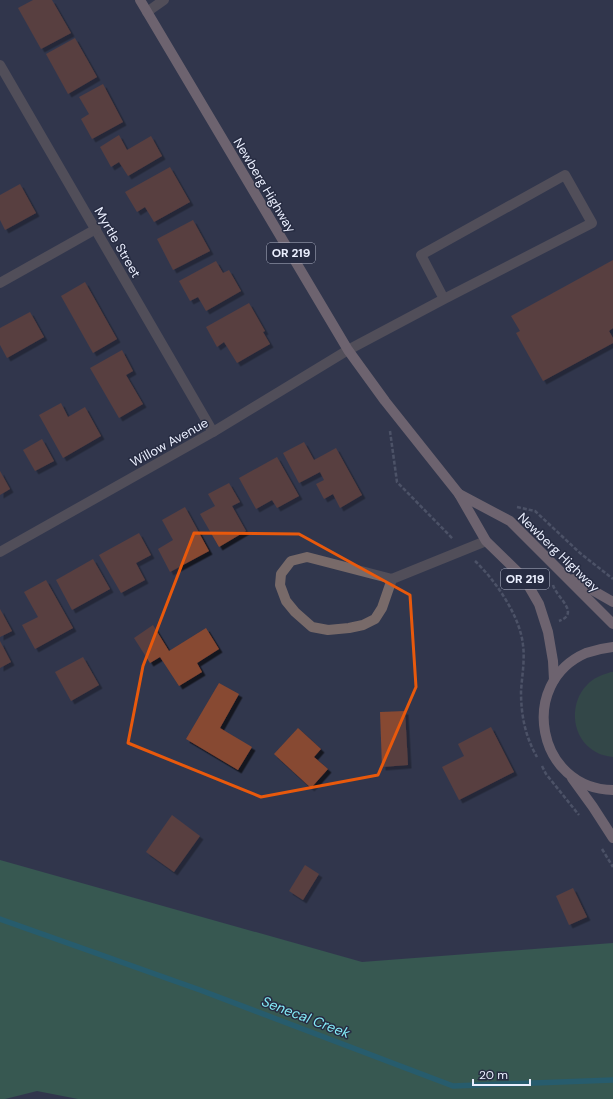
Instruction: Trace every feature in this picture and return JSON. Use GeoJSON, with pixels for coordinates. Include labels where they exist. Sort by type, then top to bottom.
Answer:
{"type":"FeatureCollection","features":[{"type":"Feature","properties":{"kind":"main road","name":"Newberg Highway"},"geometry":{"type":"LineString","coordinates":[[140,0],[348,350],[411,434],[459,494],[486,541],[524,578],[539,604],[548,632],[553,661],[554,680]]}},
{"type":"Feature","properties":{"kind":"main road","name":"Newberg Highway"},"geometry":{"type":"LineString","coordinates":[[459,494],[510,521],[558,576],[613,624]]}},
{"type":"Feature","properties":{"kind":"main road"},"geometry":{"type":"LineString","coordinates":[[558,576],[613,602]]}},
{"type":"Feature","properties":{"kind":"main road"},"geometry":{"type":"LineString","coordinates":[[613,648],[600,649],[586,653],[563,669],[554,680],[548,694],[544,708],[543,722],[550,750],[558,763],[568,773],[593,807],[613,838]]}},
{"type":"Feature","properties":{"kind":"main road"},"geometry":{"type":"LineString","coordinates":[[568,773],[585,784],[604,790],[613,790]]}},
{"type":"Feature","properties":{"kind":"street"},"geometry":{"type":"LineString","coordinates":[[147,12],[164,0]]}},
{"type":"Feature","properties":{"kind":"street","name":"Myrtle Street"},"geometry":{"type":"LineString","coordinates":[[0,65],[213,432]]}},
{"type":"Feature","properties":{"kind":"street","name":"Willow Avenue"},"geometry":{"type":"LineString","coordinates":[[0,552],[213,432],[348,350],[444,298],[592,223],[564,175],[421,255],[444,298]]}},
{"type":"Feature","properties":{"kind":"street"},"geometry":{"type":"LineString","coordinates":[[0,283],[96,230]]}},
{"type":"Feature","properties":{"kind":"street"},"geometry":{"type":"LineString","coordinates":[[392,579],[382,608],[375,619],[363,625],[328,630],[312,627],[295,612],[286,601],[280,585],[281,574],[291,561],[307,557],[392,579],[486,541]]}},
{"type":"Feature","properties":{"kind":"path"},"geometry":{"type":"LineString","coordinates":[[390,430],[397,482],[463,550],[483,568],[498,587],[510,607],[520,629],[523,645],[521,693],[526,733],[546,774],[580,817]]}},
{"type":"Feature","properties":{"kind":"path"},"geometry":{"type":"LineString","coordinates":[[535,511],[580,553],[613,579]]}},
{"type":"Feature","properties":{"kind":"path"},"geometry":{"type":"LineString","coordinates":[[558,576],[553,585],[554,590],[568,611],[567,616],[559,621]]}},
{"type":"Feature","properties":{"kind":"path"},"geometry":{"type":"LineString","coordinates":[[600,847],[613,867]]}},
{"type":"Feature","properties":{"kind":"highlighted area"},"geometry":{"type":"Polygon","coordinates":[[[194,533],[299,534],[410,595],[416,687],[378,775],[261,797],[128,743],[143,666],[194,533]]]}},
{"type":"Feature","properties":{"kind":"green space"},"geometry":{"type":"Polygon","coordinates":[[[613,672],[613,757],[595,752],[584,742],[576,726],[575,717],[575,708],[581,692],[595,679],[613,672]]]}},
{"type":"Feature","properties":{"kind":"green space"},"geometry":{"type":"Polygon","coordinates":[[[0,860],[362,962],[613,943],[613,1099],[78,1099],[37,1091],[0,1099],[0,860]]]}},
{"type":"Feature","properties":{"kind":"building"},"geometry":{"type":"Polygon","coordinates":[[[33,0],[52,0],[71,33],[41,49],[18,8],[33,0]]]}},
{"type":"Feature","properties":{"kind":"building"},"geometry":{"type":"Polygon","coordinates":[[[75,38],[97,77],[68,94],[46,54],[75,38]]]}},
{"type":"Feature","properties":{"kind":"building"},"geometry":{"type":"Polygon","coordinates":[[[103,84],[123,122],[92,139],[81,119],[89,114],[79,97],[103,84]]]}},
{"type":"Feature","properties":{"kind":"building"},"geometry":{"type":"Polygon","coordinates":[[[119,135],[127,150],[151,136],[162,156],[128,176],[119,162],[111,167],[100,147],[119,135]]]}},
{"type":"Feature","properties":{"kind":"building"},"geometry":{"type":"Polygon","coordinates":[[[170,167],[190,202],[154,222],[145,207],[137,212],[125,192],[170,167]]]}},
{"type":"Feature","properties":{"kind":"building"},"geometry":{"type":"Polygon","coordinates":[[[20,184],[36,213],[5,230],[0,220],[0,195],[20,184]]]}},
{"type":"Feature","properties":{"kind":"building"},"geometry":{"type":"Polygon","coordinates":[[[193,220],[210,251],[173,270],[157,239],[193,220]]]}},
{"type":"Feature","properties":{"kind":"building"},"geometry":{"type":"Polygon","coordinates":[[[613,260],[613,328],[609,331],[613,338],[613,343],[543,381],[516,333],[520,331],[511,316],[613,260]]]}},
{"type":"Feature","properties":{"kind":"building"},"geometry":{"type":"Polygon","coordinates":[[[216,261],[223,273],[229,270],[241,291],[206,311],[198,297],[190,301],[179,281],[216,261]]]}},
{"type":"Feature","properties":{"kind":"building"},"geometry":{"type":"Polygon","coordinates":[[[85,282],[117,339],[93,353],[61,296],[85,282]]]}},
{"type":"Feature","properties":{"kind":"building"},"geometry":{"type":"Polygon","coordinates":[[[249,303],[265,331],[263,332],[270,344],[237,363],[224,342],[217,347],[206,327],[249,303]]]}},
{"type":"Feature","properties":{"kind":"building"},"geometry":{"type":"Polygon","coordinates":[[[30,312],[44,337],[7,358],[0,345],[0,328],[30,312]]]}},
{"type":"Feature","properties":{"kind":"building"},"geometry":{"type":"Polygon","coordinates":[[[122,350],[133,371],[126,375],[143,404],[119,418],[90,368],[122,350]]]}},
{"type":"Feature","properties":{"kind":"building"},"geometry":{"type":"Polygon","coordinates":[[[61,403],[68,417],[85,407],[101,436],[63,458],[39,415],[61,403]]]}},
{"type":"Feature","properties":{"kind":"building"},"geometry":{"type":"Polygon","coordinates":[[[42,439],[54,461],[35,471],[23,450],[42,439]]]}},
{"type":"Feature","properties":{"kind":"building"},"geometry":{"type":"Polygon","coordinates":[[[304,442],[314,460],[336,448],[362,495],[340,508],[333,494],[324,499],[316,484],[324,480],[320,472],[299,483],[283,453],[304,442]]]}},
{"type":"Feature","properties":{"kind":"building"},"geometry":{"type":"Polygon","coordinates":[[[277,457],[299,496],[277,508],[272,500],[256,509],[239,478],[277,457]]]}},
{"type":"Feature","properties":{"kind":"building"},"geometry":{"type":"Polygon","coordinates":[[[0,471],[10,489],[0,495],[0,471]]]}},
{"type":"Feature","properties":{"kind":"building"},"geometry":{"type":"Polygon","coordinates":[[[229,483],[240,502],[232,506],[246,531],[219,547],[200,514],[215,506],[208,494],[229,483]]]}},
{"type":"Feature","properties":{"kind":"building"},"geometry":{"type":"Polygon","coordinates":[[[185,507],[209,551],[170,572],[158,549],[173,540],[162,520],[185,507]]]}},
{"type":"Feature","properties":{"kind":"building"},"geometry":{"type":"Polygon","coordinates":[[[139,533],[151,555],[136,563],[145,580],[121,593],[99,555],[139,533]]]}},
{"type":"Feature","properties":{"kind":"building"},"geometry":{"type":"Polygon","coordinates":[[[93,559],[110,589],[72,610],[56,580],[93,559]]]}},
{"type":"Feature","properties":{"kind":"building"},"geometry":{"type":"Polygon","coordinates":[[[46,580],[73,628],[35,649],[22,625],[38,617],[24,592],[46,580]]]}},
{"type":"Feature","properties":{"kind":"building"},"geometry":{"type":"Polygon","coordinates":[[[0,609],[12,631],[0,637],[0,609]]]}},
{"type":"Feature","properties":{"kind":"building"},"geometry":{"type":"Polygon","coordinates":[[[153,625],[169,651],[206,628],[219,649],[197,663],[202,672],[179,686],[160,657],[150,663],[134,638],[153,625]]]}},
{"type":"Feature","properties":{"kind":"building"},"geometry":{"type":"Polygon","coordinates":[[[0,641],[11,662],[0,668],[0,641]]]}},
{"type":"Feature","properties":{"kind":"building"},"geometry":{"type":"Polygon","coordinates":[[[83,657],[99,685],[71,701],[55,672],[83,657]]]}},
{"type":"Feature","properties":{"kind":"building"},"geometry":{"type":"Polygon","coordinates":[[[219,683],[239,694],[220,728],[252,747],[238,770],[186,739],[219,683]]]}},
{"type":"Feature","properties":{"kind":"building"},"geometry":{"type":"Polygon","coordinates":[[[405,711],[408,765],[382,767],[380,712],[405,711]]]}},
{"type":"Feature","properties":{"kind":"building"},"geometry":{"type":"Polygon","coordinates":[[[491,727],[514,772],[459,800],[442,767],[464,756],[458,744],[491,727]]]}},
{"type":"Feature","properties":{"kind":"building"},"geometry":{"type":"Polygon","coordinates":[[[298,728],[321,749],[314,757],[328,769],[311,788],[274,754],[298,728]]]}},
{"type":"Feature","properties":{"kind":"building"},"geometry":{"type":"Polygon","coordinates":[[[172,815],[200,836],[174,872],[146,852],[172,815]]]}},
{"type":"Feature","properties":{"kind":"building"},"geometry":{"type":"Polygon","coordinates":[[[305,865],[319,874],[303,900],[289,891],[305,865]]]}},
{"type":"Feature","properties":{"kind":"building"},"geometry":{"type":"Polygon","coordinates":[[[573,888],[587,917],[569,925],[556,896],[573,888]]]}},
{"type":"Feature","properties":{"kind":"waterway","name":"Senecal Creek"},"geometry":{"type":"LineString","coordinates":[[0,919],[200,990],[453,1086],[613,1080]]}}]}
